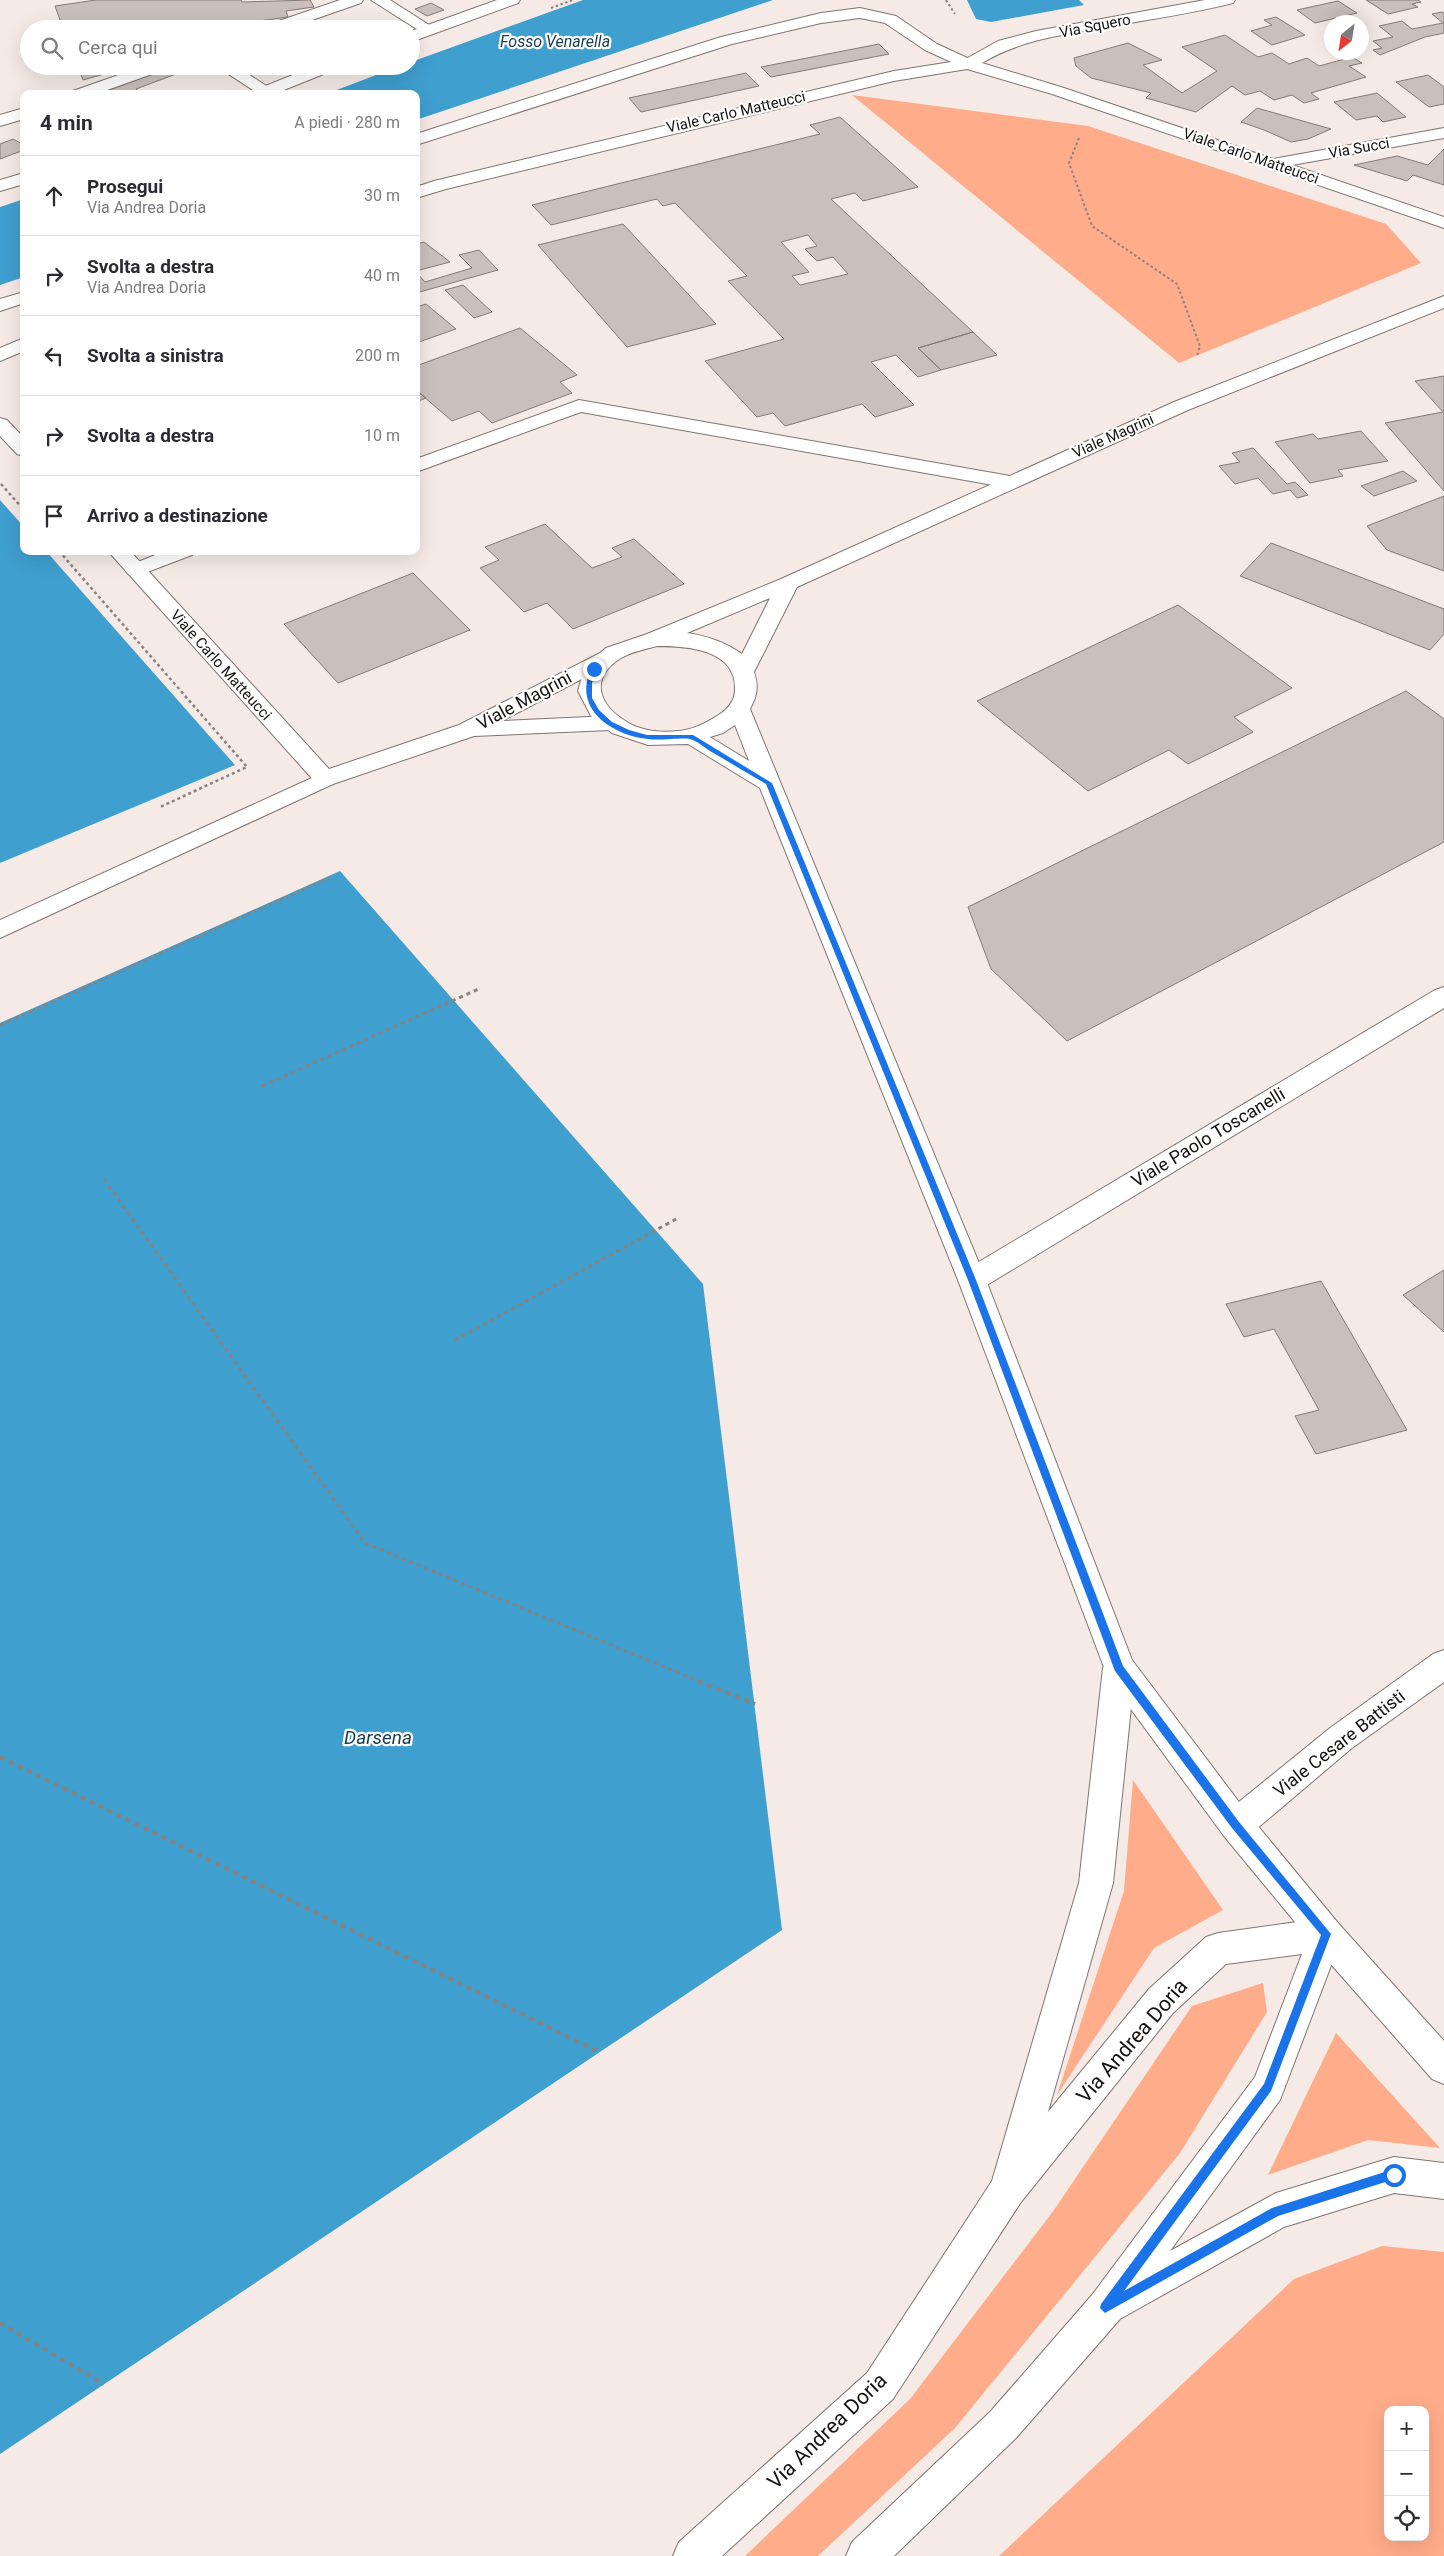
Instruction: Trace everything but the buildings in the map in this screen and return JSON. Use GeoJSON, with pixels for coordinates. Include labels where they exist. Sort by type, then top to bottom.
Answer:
{"type":"FeatureCollection","features":[{"type":"Feature","properties":{"kind":"street"},"geometry":{"type":"LineString","coordinates":[[296,20],[355,0]]}},
{"type":"Feature","properties":{"kind":"street"},"geometry":{"type":"LineString","coordinates":[[379,0],[412,20]]}},
{"type":"Feature","properties":{"kind":"street"},"geometry":{"type":"LineString","coordinates":[[420,34],[512,0]]}},
{"type":"Feature","properties":{"kind":"street","name":"Via Squero"},"geometry":{"type":"LineString","coordinates":[[968,64],[1007,44],[1128,19],[1173,13],[1227,0]]}},
{"type":"Feature","properties":{"kind":"street"},"geometry":{"type":"LineString","coordinates":[[1116,6],[1128,19]]}},
{"type":"Feature","properties":{"kind":"street"},"geometry":{"type":"LineString","coordinates":[[420,139],[727,40],[821,18],[860,13],[890,19],[931,47],[968,64]]}},
{"type":"Feature","properties":{"kind":"street"},"geometry":{"type":"LineString","coordinates":[[420,25],[429,30]]}},
{"type":"Feature","properties":{"kind":"street","name":"Viale Carlo Matteucci"},"geometry":{"type":"LineString","coordinates":[[1007,44],[1058,91]]}},
{"type":"Feature","properties":{"kind":"street","name":"Viale Carlo Matteucci"},"geometry":{"type":"LineString","coordinates":[[420,192],[440,185],[720,116],[894,76],[968,64],[1058,91],[1275,163],[1444,223]]}},
{"type":"Feature","properties":{"kind":"street"},"geometry":{"type":"LineString","coordinates":[[91,90],[134,75]]}},
{"type":"Feature","properties":{"kind":"street"},"geometry":{"type":"LineString","coordinates":[[237,75],[258,90]]}},
{"type":"Feature","properties":{"kind":"street"},"geometry":{"type":"LineString","coordinates":[[270,90],[307,75]]}},
{"type":"Feature","properties":{"kind":"street"},"geometry":{"type":"LineString","coordinates":[[0,121],[20,114]]}},
{"type":"Feature","properties":{"kind":"street","name":"Via Succi"},"geometry":{"type":"LineString","coordinates":[[1275,163],[1444,134]]}},
{"type":"Feature","properties":{"kind":"street"},"geometry":{"type":"LineString","coordinates":[[0,186],[20,179]]}},
{"type":"Feature","properties":{"kind":"street"},"geometry":{"type":"LineString","coordinates":[[0,305],[20,298]]}},
{"type":"Feature","properties":{"kind":"street","name":"Viale Magrini"},"geometry":{"type":"LineString","coordinates":[[655,639],[788,583],[1180,406],[1444,302]]}},
{"type":"Feature","properties":{"kind":"street"},"geometry":{"type":"LineString","coordinates":[[0,355],[20,346]]}},
{"type":"Feature","properties":{"kind":"street"},"geometry":{"type":"LineString","coordinates":[[420,465],[579,406],[1010,482]]}},
{"type":"Feature","properties":{"kind":"street"},"geometry":{"type":"LineString","coordinates":[[0,424],[20,446]]}},
{"type":"Feature","properties":{"kind":"street","name":"Viale Carlo Matteucci"},"geometry":{"type":"LineString","coordinates":[[122,555],[325,779]]}},
{"type":"Feature","properties":{"kind":"street"},"geometry":{"type":"LineString","coordinates":[[135,570],[174,555]]}},
{"type":"Feature","properties":{"kind":"street"},"geometry":{"type":"LineString","coordinates":[[743,673],[788,583]]}},
{"type":"Feature","properties":{"kind":"street"},"geometry":{"type":"LineString","coordinates":[[655,639],[681,639],[705,644],[725,653],[740,665],[747,680],[748,695],[740,710],[728,721],[711,730],[691,736],[669,739],[647,737],[627,732],[610,723],[597,712],[589,698],[588,683],[594,669],[606,656],[620,648],[655,639]]}},
{"type":"Feature","properties":{"kind":"street","name":"Viale Magrini"},"geometry":{"type":"LineString","coordinates":[[0,930],[325,779],[467,730],[606,656]]}},
{"type":"Feature","properties":{"kind":"street"},"geometry":{"type":"LineString","coordinates":[[740,710],[972,1280],[1119,1668],[1236,1825],[1326,1934],[1444,2067]]}},
{"type":"Feature","properties":{"kind":"street","name":"Viale Magrini"},"geometry":{"type":"LineString","coordinates":[[467,730],[610,723]]}},
{"type":"Feature","properties":{"kind":"street"},"geometry":{"type":"LineString","coordinates":[[691,736],[769,783]]}},
{"type":"Feature","properties":{"kind":"street","name":"Viale Paolo Toscanelli"},"geometry":{"type":"LineString","coordinates":[[972,1280],[1444,996]]}},
{"type":"Feature","properties":{"kind":"street","name":"Viale Cesare Battisti"},"geometry":{"type":"LineString","coordinates":[[1236,1825],[1341,1738],[1444,1664]]}},
{"type":"Feature","properties":{"kind":"street","name":"Via Andrea Doria"},"geometry":{"type":"LineString","coordinates":[[1008,2189],[1096,1883],[1119,1668]]}},
{"type":"Feature","properties":{"kind":"street"},"geometry":{"type":"LineString","coordinates":[[866,2556],[1003,2425],[1105,2308],[1268,2088],[1326,1934]]}},
{"type":"Feature","properties":{"kind":"street","name":"Via Andrea Doria"},"geometry":{"type":"LineString","coordinates":[[693,2556],[880,2386],[1008,2189],[1161,2001],[1218,1949],[1326,1934]]}},
{"type":"Feature","properties":{"kind":"street"},"geometry":{"type":"LineString","coordinates":[[1105,2308],[1276,2211],[1394,2175],[1444,2181]]}},
{"type":"Feature","properties":{"kind":"path"},"geometry":{"type":"LineString","coordinates":[[1089,102],[1063,118],[1080,135],[1069,163],[1092,226],[1177,284],[1200,346],[1180,406]]}},
{"type":"Feature","properties":{"kind":"path"},"geometry":{"type":"LineString","coordinates":[[0,483],[20,506]]}},
{"type":"Feature","properties":{"kind":"path"},"geometry":{"type":"LineString","coordinates":[[62,555],[247,767],[158,808]]}},
{"type":"Feature","properties":{"kind":"path"},"geometry":{"type":"LineString","coordinates":[[0,1025],[331,877]]}},
{"type":"Feature","properties":{"kind":"path"},"geometry":{"type":"LineString","coordinates":[[262,1086],[481,988]]}},
{"type":"Feature","properties":{"kind":"path"},"geometry":{"type":"LineString","coordinates":[[104,1179],[365,1542],[755,1704]]}},
{"type":"Feature","properties":{"kind":"path"},"geometry":{"type":"LineString","coordinates":[[455,1340],[678,1218]]}},
{"type":"Feature","properties":{"kind":"path"},"geometry":{"type":"LineString","coordinates":[[0,1757],[598,2052]]}},
{"type":"Feature","properties":{"kind":"path"},"geometry":{"type":"LineString","coordinates":[[0,2323],[104,2384]]}},
{"type":"Feature","properties":{"kind":"shaded area"},"geometry":{"type":"Polygon","coordinates":[[[852,95],[1088,126],[1386,224],[1421,263],[1179,363],[852,95]]]}},
{"type":"Feature","properties":{"kind":"shaded area"},"geometry":{"type":"Polygon","coordinates":[[[1133,1780],[1223,1910],[1154,1948],[1057,2095],[1124,1891],[1133,1780]]]}},
{"type":"Feature","properties":{"kind":"shaded area"},"geometry":{"type":"Polygon","coordinates":[[[1263,1983],[1267,2012],[1180,2153],[955,2428],[818,2556],[745,2556],[910,2399],[1054,2210],[1192,2006],[1263,1983]]]}},
{"type":"Feature","properties":{"kind":"shaded area"},"geometry":{"type":"Polygon","coordinates":[[[1336,2033],[1440,2148],[1368,2140],[1268,2175],[1336,2033]]]}},
{"type":"Feature","properties":{"kind":"shaded area"},"geometry":{"type":"Polygon","coordinates":[[[1382,2246],[1444,2252],[1444,2556],[999,2556],[1294,2279],[1382,2246]]]}},
{"type":"Feature","properties":{"kind":"water","name":"Fosso Venarella"},"geometry":{"type":"Polygon","coordinates":[[[583,0],[773,0],[420,119],[420,90],[337,90],[376,75],[420,75],[420,59],[583,0]]]}},
{"type":"Feature","properties":{"kind":"water"},"geometry":{"type":"Polygon","coordinates":[[[967,0],[1079,0],[1084,5],[991,22],[976,19],[967,0]]]}},
{"type":"Feature","properties":{"kind":"water"},"geometry":{"type":"Polygon","coordinates":[[[20,200],[20,278],[0,285],[0,207],[20,200]]]}},
{"type":"Feature","properties":{"kind":"water"},"geometry":{"type":"Polygon","coordinates":[[[0,500],[20,522],[20,555],[50,555],[235,765],[0,863],[0,500]]]}},
{"type":"Feature","properties":{"kind":"water","name":"Darsena"},"geometry":{"type":"Polygon","coordinates":[[[340,871],[703,1284],[782,1930],[0,2454],[0,1023],[340,871]]]}},
{"type":"Feature","properties":{"kind":"route"},"geometry":{"type":"LineString","coordinates":[[594,669],[588,683],[589,698],[597,712],[610,723],[627,732],[647,737],[669,739],[691,736],[769,783],[972,1280],[1119,1668],[1236,1825],[1326,1934],[1268,2088],[1105,2308],[1276,2211],[1394,2175]]}}]}
